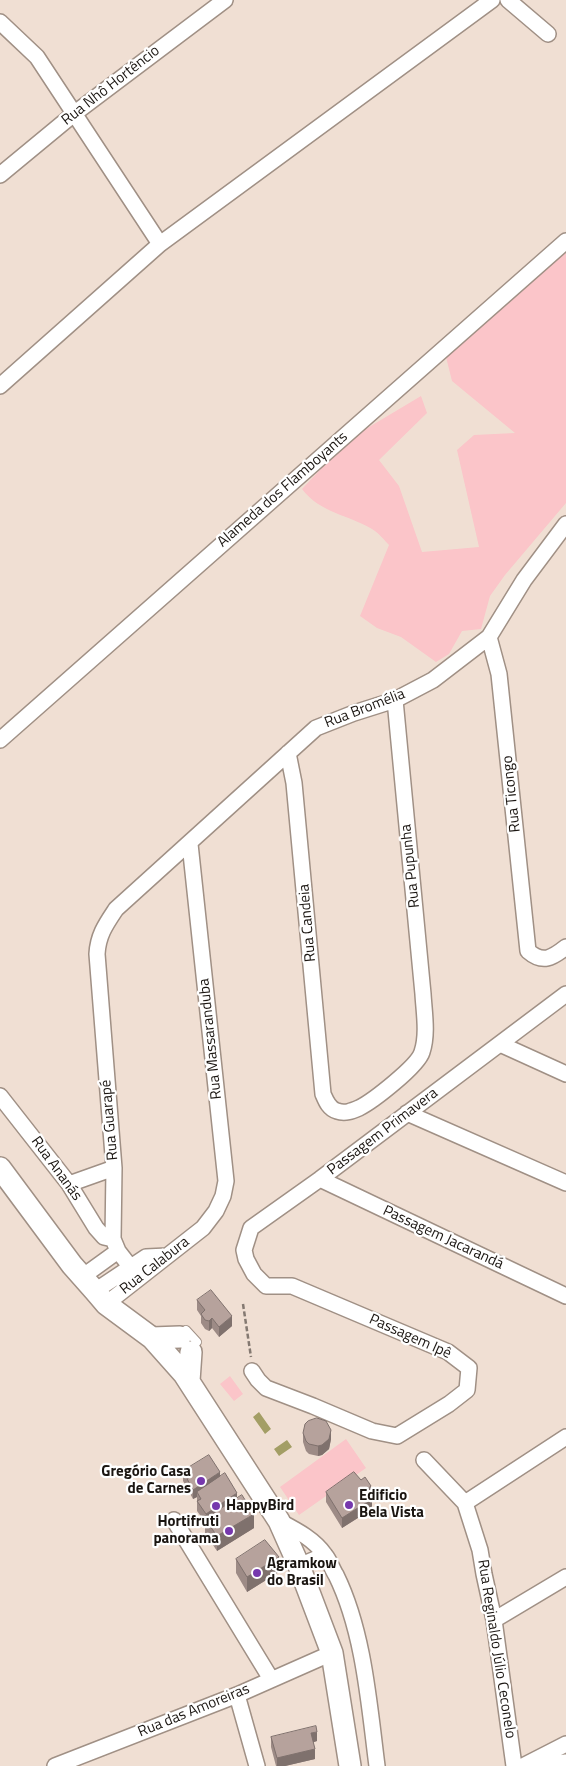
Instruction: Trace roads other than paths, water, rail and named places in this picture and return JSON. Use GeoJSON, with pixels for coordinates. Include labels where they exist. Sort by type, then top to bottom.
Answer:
{"type":"FeatureCollection","features":[{"type":"Feature","properties":{"kind":"main road"},"geometry":{"type":"LineString","coordinates":[[0,1168],[94,1291],[152,1338],[167,1353],[189,1381],[279,1521],[299,1566],[332,1653],[350,1766]]}},
{"type":"Feature","properties":{"kind":"main road"},"geometry":{"type":"LineString","coordinates":[[152,1338],[189,1340],[189,1381]]}},
{"type":"Feature","properties":{"kind":"street","name":"Rua Nhô Hortêncio"},"geometry":{"type":"LineString","coordinates":[[0,175],[75,113],[225,0]]}},
{"type":"Feature","properties":{"kind":"street"},"geometry":{"type":"LineString","coordinates":[[0,386],[160,244],[492,0]]}},
{"type":"Feature","properties":{"kind":"street"},"geometry":{"type":"LineString","coordinates":[[508,0],[548,34]]}},
{"type":"Feature","properties":{"kind":"street"},"geometry":{"type":"LineString","coordinates":[[0,22],[37,57],[160,244]]}},
{"type":"Feature","properties":{"kind":"street","name":"Alameda dos Flamboyants"},"geometry":{"type":"LineString","coordinates":[[0,740],[566,241]]}},
{"type":"Feature","properties":{"kind":"street","name":"Rua Bromélia"},"geometry":{"type":"LineString","coordinates":[[97,954],[98,941],[103,929],[116,909],[316,728],[354,712],[395,700],[434,680],[489,637],[524,580],[566,524]]}},
{"type":"Feature","properties":{"kind":"street","name":"Rua Ticongo"},"geometry":{"type":"LineString","coordinates":[[489,637],[499,674],[528,951],[533,955],[547,959],[555,956],[566,947]]}},
{"type":"Feature","properties":{"kind":"street","name":"Rua Pupunha"},"geometry":{"type":"LineString","coordinates":[[323,1094],[328,1106],[336,1111],[347,1112],[366,1104],[415,1064],[422,1052],[424,1032],[423,994],[395,700]]}},
{"type":"Feature","properties":{"kind":"street","name":"Rua Candeia"},"geometry":{"type":"LineString","coordinates":[[288,753],[294,783],[323,1094]]}},
{"type":"Feature","properties":{"kind":"street","name":"Rua Massaranduba"},"geometry":{"type":"LineString","coordinates":[[190,844],[226,1181],[223,1196],[216,1211],[203,1228]]}},
{"type":"Feature","properties":{"kind":"street","name":"Rua Guarapé"},"geometry":{"type":"LineString","coordinates":[[97,954],[114,1168],[115,1245]]}},
{"type":"Feature","properties":{"kind":"street","name":"Passagem Primavera"},"geometry":{"type":"LineString","coordinates":[[266,1286],[254,1274],[246,1259],[244,1250],[251,1228],[320,1180],[566,994]]}},
{"type":"Feature","properties":{"kind":"street"},"geometry":{"type":"LineString","coordinates":[[500,1044],[566,1074]]}},
{"type":"Feature","properties":{"kind":"street","name":"Rua Ananás"},"geometry":{"type":"LineString","coordinates":[[0,1096],[69,1184],[104,1237],[115,1245]]}},
{"type":"Feature","properties":{"kind":"street"},"geometry":{"type":"LineString","coordinates":[[407,1113],[566,1183]]}},
{"type":"Feature","properties":{"kind":"street"},"geometry":{"type":"LineString","coordinates":[[69,1184],[114,1168]]}},
{"type":"Feature","properties":{"kind":"street","name":"Passagem Jacarandá"},"geometry":{"type":"LineString","coordinates":[[320,1180],[566,1296]]}},
{"type":"Feature","properties":{"kind":"street","name":"Rua Calabura"},"geometry":{"type":"LineString","coordinates":[[94,1291],[167,1256],[203,1228]]}},
{"type":"Feature","properties":{"kind":"street"},"geometry":{"type":"LineString","coordinates":[[94,1291],[115,1245]]}},
{"type":"Feature","properties":{"kind":"street"},"geometry":{"type":"LineString","coordinates":[[115,1245],[134,1273]]}},
{"type":"Feature","properties":{"kind":"street","name":"Passagem Ipê"},"geometry":{"type":"LineString","coordinates":[[252,1371],[266,1388],[372,1431],[397,1436],[449,1404],[467,1390],[469,1368],[448,1352],[292,1286],[266,1286]]}},
{"type":"Feature","properties":{"kind":"street"},"geometry":{"type":"LineString","coordinates":[[465,1503],[566,1437]]}},
{"type":"Feature","properties":{"kind":"street","name":"Rua Reginaldo Júlio Ceconelo"},"geometry":{"type":"LineString","coordinates":[[424,1460],[465,1503],[480,1550],[494,1620],[514,1766]]}},
{"type":"Feature","properties":{"kind":"street"},"geometry":{"type":"LineString","coordinates":[[174,1520],[271,1679]]}},
{"type":"Feature","properties":{"kind":"street"},"geometry":{"type":"LineString","coordinates":[[279,1521],[302,1533],[326,1555],[345,1594],[360,1652],[377,1766]]}},
{"type":"Feature","properties":{"kind":"street"},"geometry":{"type":"LineString","coordinates":[[299,1566],[326,1555]]}},
{"type":"Feature","properties":{"kind":"street"},"geometry":{"type":"LineString","coordinates":[[494,1620],[566,1577]]}},
{"type":"Feature","properties":{"kind":"street","name":"Rua das Amoreiras"},"geometry":{"type":"LineString","coordinates":[[55,1766],[237,1695],[332,1653]]}},
{"type":"Feature","properties":{"kind":"street"},"geometry":{"type":"LineString","coordinates":[[237,1695],[257,1766]]}},
{"type":"Feature","properties":{"kind":"street"},"geometry":{"type":"LineString","coordinates":[[523,1766],[566,1744]]}},
{"type":"Feature","properties":{"kind":"street"},"geometry":{"type":"LineString","coordinates":[[541,1766],[566,1762]]}},
{"type":"Feature","properties":{"kind":"place","name":"Gregório Casa de Carnes"},"geometry":{"type":"Point","coordinates":[201,1481]}},
{"type":"Feature","properties":{"kind":"place","name":"Edificio Bela Vista"},"geometry":{"type":"Point","coordinates":[349,1505]}},
{"type":"Feature","properties":{"kind":"place","name":"HappyBird"},"geometry":{"type":"Point","coordinates":[216,1506]}},
{"type":"Feature","properties":{"kind":"place","name":"Hortifruti panorama"},"geometry":{"type":"Point","coordinates":[229,1531]}},
{"type":"Feature","properties":{"kind":"place","name":"Agramkow do Brasil"},"geometry":{"type":"Point","coordinates":[257,1573]}}]}
